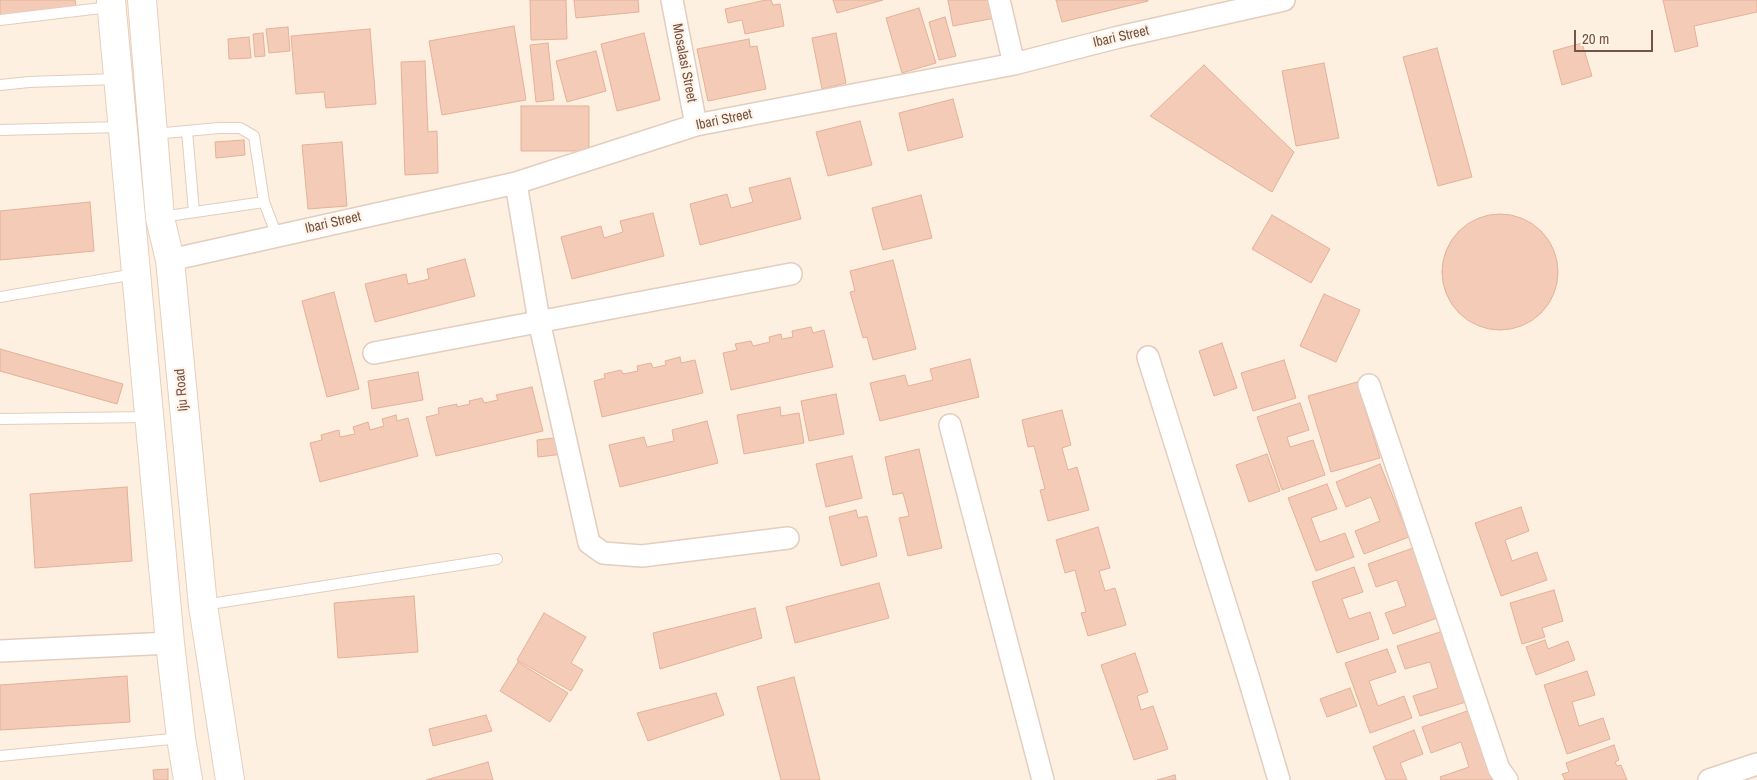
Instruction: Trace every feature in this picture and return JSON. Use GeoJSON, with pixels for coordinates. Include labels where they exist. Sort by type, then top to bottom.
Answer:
{"type":"FeatureCollection","features":[{"type":"Feature","properties":{"kind":"main road","name":"Iju Road"},"geometry":{"type":"LineString","coordinates":[[142,0],[160,218],[170,260],[202,606],[230,780]]}},
{"type":"Feature","properties":{"kind":"main road"},"geometry":{"type":"LineString","coordinates":[[111,3],[170,642],[181,738],[188,780]]}},
{"type":"Feature","properties":{"kind":"street","name":"Mosalasi Street"},"geometry":{"type":"LineString","coordinates":[[672,0],[696,125]]}},
{"type":"Feature","properties":{"kind":"street"},"geometry":{"type":"LineString","coordinates":[[999,0],[1014,64]]}},
{"type":"Feature","properties":{"kind":"street","name":"Ibari Street"},"geometry":{"type":"LineString","coordinates":[[170,260],[516,183],[696,125],[1014,64],[1119,37],[1283,0]]}},
{"type":"Feature","properties":{"kind":"street"},"geometry":{"type":"LineString","coordinates":[[516,183],[539,321],[589,543],[603,553],[642,556],[788,538]]}},
{"type":"Feature","properties":{"kind":"street"},"geometry":{"type":"LineString","coordinates":[[374,353],[791,274]]}},
{"type":"Feature","properties":{"kind":"street"},"geometry":{"type":"LineString","coordinates":[[1148,357],[1279,780]]}},
{"type":"Feature","properties":{"kind":"street"},"geometry":{"type":"LineString","coordinates":[[1369,385],[1499,769],[1507,780]]}},
{"type":"Feature","properties":{"kind":"street"},"geometry":{"type":"LineString","coordinates":[[950,425],[1043,780]]}},
{"type":"Feature","properties":{"kind":"street"},"geometry":{"type":"LineString","coordinates":[[0,651],[170,642]]}},
{"type":"Feature","properties":{"kind":"street"},"geometry":{"type":"LineString","coordinates":[[1709,780],[1757,764]]}},
{"type":"Feature","properties":{"kind":"lane"},"geometry":{"type":"LineString","coordinates":[[0,20],[111,3]]}},
{"type":"Feature","properties":{"kind":"lane"},"geometry":{"type":"LineString","coordinates":[[0,85],[29,82],[118,79]]}},
{"type":"Feature","properties":{"kind":"lane"},"geometry":{"type":"LineString","coordinates":[[0,130],[123,127]]}},
{"type":"Feature","properties":{"kind":"lane"},"geometry":{"type":"LineString","coordinates":[[153,135],[219,128],[240,128],[254,136],[264,202],[277,236]]}},
{"type":"Feature","properties":{"kind":"lane"},"geometry":{"type":"LineString","coordinates":[[187,131],[194,212]]}},
{"type":"Feature","properties":{"kind":"lane"},"geometry":{"type":"LineString","coordinates":[[160,218],[264,202]]}},
{"type":"Feature","properties":{"kind":"lane"},"geometry":{"type":"LineString","coordinates":[[0,297],[136,274]]}},
{"type":"Feature","properties":{"kind":"lane"},"geometry":{"type":"LineString","coordinates":[[0,419],[150,418]]}},
{"type":"Feature","properties":{"kind":"lane"},"geometry":{"type":"LineString","coordinates":[[202,606],[497,559]]}},
{"type":"Feature","properties":{"kind":"lane"},"geometry":{"type":"LineString","coordinates":[[0,756],[181,738]]}},
{"type":"Feature","properties":{"kind":"building"},"geometry":{"type":"Polygon","coordinates":[[[0,0],[75,0],[76,6],[0,15],[0,0]]]}},
{"type":"Feature","properties":{"kind":"building"},"geometry":{"type":"Polygon","coordinates":[[[530,0],[566,0],[567,39],[531,40],[530,0]]]}},
{"type":"Feature","properties":{"kind":"building"},"geometry":{"type":"Polygon","coordinates":[[[574,0],[638,0],[639,12],[576,18],[574,0]]]}},
{"type":"Feature","properties":{"kind":"building"},"geometry":{"type":"Polygon","coordinates":[[[771,0],[773,5],[780,4],[784,26],[745,34],[742,20],[728,23],[725,9],[771,0]]]}},
{"type":"Feature","properties":{"kind":"building"},"geometry":{"type":"Polygon","coordinates":[[[833,0],[883,0],[837,13],[833,0]]]}},
{"type":"Feature","properties":{"kind":"building"},"geometry":{"type":"Polygon","coordinates":[[[948,0],[991,0],[995,18],[953,26],[948,0]]]}},
{"type":"Feature","properties":{"kind":"building"},"geometry":{"type":"Polygon","coordinates":[[[1056,0],[1148,0],[1148,1],[1062,22],[1056,0]]]}},
{"type":"Feature","properties":{"kind":"building"},"geometry":{"type":"Polygon","coordinates":[[[1663,0],[1757,0],[1757,12],[1694,26],[1698,46],[1675,52],[1663,0]]]}},
{"type":"Feature","properties":{"kind":"building"},"geometry":{"type":"Polygon","coordinates":[[[919,8],[936,63],[902,73],[886,18],[919,8]]]}},
{"type":"Feature","properties":{"kind":"building"},"geometry":{"type":"Polygon","coordinates":[[[945,17],[956,56],[939,60],[929,22],[945,17]]]}},
{"type":"Feature","properties":{"kind":"building"},"geometry":{"type":"Polygon","coordinates":[[[514,26],[526,100],[442,115],[429,41],[514,26]]]}},
{"type":"Feature","properties":{"kind":"building"},"geometry":{"type":"Polygon","coordinates":[[[288,27],[290,51],[269,53],[266,29],[288,27]]]}},
{"type":"Feature","properties":{"kind":"building"},"geometry":{"type":"Polygon","coordinates":[[[370,29],[376,104],[326,108],[324,92],[296,94],[291,36],[370,29]]]}},
{"type":"Feature","properties":{"kind":"building"},"geometry":{"type":"Polygon","coordinates":[[[263,33],[265,56],[255,57],[253,34],[263,33]]]}},
{"type":"Feature","properties":{"kind":"building"},"geometry":{"type":"Polygon","coordinates":[[[644,33],[660,100],[617,111],[601,44],[644,33]]]}},
{"type":"Feature","properties":{"kind":"building"},"geometry":{"type":"Polygon","coordinates":[[[836,33],[846,83],[822,89],[812,38],[836,33]]]}},
{"type":"Feature","properties":{"kind":"building"},"geometry":{"type":"Polygon","coordinates":[[[249,37],[251,58],[229,59],[228,39],[249,37]]]}},
{"type":"Feature","properties":{"kind":"building"},"geometry":{"type":"Polygon","coordinates":[[[749,39],[750,47],[757,46],[766,89],[708,101],[697,49],[749,39]]]}},
{"type":"Feature","properties":{"kind":"building"},"geometry":{"type":"Polygon","coordinates":[[[548,43],[554,100],[536,102],[530,45],[548,43]]]}},
{"type":"Feature","properties":{"kind":"building"},"geometry":{"type":"Polygon","coordinates":[[[1582,43],[1592,76],[1562,85],[1553,51],[1582,43]]]}},
{"type":"Feature","properties":{"kind":"building"},"geometry":{"type":"Polygon","coordinates":[[[1437,48],[1472,177],[1438,186],[1403,57],[1437,48]]]}},
{"type":"Feature","properties":{"kind":"building"},"geometry":{"type":"Polygon","coordinates":[[[596,51],[606,91],[567,102],[556,61],[596,51]]]}},
{"type":"Feature","properties":{"kind":"building"},"geometry":{"type":"Polygon","coordinates":[[[425,61],[428,132],[437,131],[438,173],[405,175],[401,62],[425,61]]]}},
{"type":"Feature","properties":{"kind":"building"},"geometry":{"type":"Polygon","coordinates":[[[1324,63],[1339,138],[1296,146],[1282,71],[1324,63]]]}},
{"type":"Feature","properties":{"kind":"building"},"geometry":{"type":"Polygon","coordinates":[[[1204,65],[1294,152],[1272,192],[1150,116],[1204,65]]]}},
{"type":"Feature","properties":{"kind":"building"},"geometry":{"type":"Polygon","coordinates":[[[953,99],[963,137],[908,151],[899,113],[953,99]]]}},
{"type":"Feature","properties":{"kind":"building"},"geometry":{"type":"Polygon","coordinates":[[[521,106],[589,106],[589,151],[521,151],[521,106]]]}},
{"type":"Feature","properties":{"kind":"building"},"geometry":{"type":"Polygon","coordinates":[[[860,121],[872,165],[828,176],[816,132],[860,121]]]}},
{"type":"Feature","properties":{"kind":"building"},"geometry":{"type":"Polygon","coordinates":[[[244,140],[245,155],[216,158],[215,142],[244,140]]]}},
{"type":"Feature","properties":{"kind":"building"},"geometry":{"type":"Polygon","coordinates":[[[342,142],[347,206],[308,209],[302,145],[342,142]]]}},
{"type":"Feature","properties":{"kind":"building"},"geometry":{"type":"Polygon","coordinates":[[[790,178],[801,219],[700,245],[690,204],[727,194],[731,208],[753,202],[749,188],[790,178]]]}},
{"type":"Feature","properties":{"kind":"building"},"geometry":{"type":"Polygon","coordinates":[[[921,195],[932,238],[883,250],[872,208],[921,195]]]}},
{"type":"Feature","properties":{"kind":"building"},"geometry":{"type":"Polygon","coordinates":[[[90,202],[94,251],[0,260],[0,211],[90,202]]]}},
{"type":"Feature","properties":{"kind":"building"},"geometry":{"type":"Polygon","coordinates":[[[653,213],[664,256],[572,279],[561,237],[601,226],[604,238],[623,232],[620,221],[653,213]]]}},
{"type":"Feature","properties":{"kind":"building"},"geometry":{"type":"Polygon","coordinates":[[[1500,214],[1522,218],[1541,231],[1554,250],[1558,272],[1554,294],[1541,313],[1522,326],[1500,330],[1478,326],[1459,313],[1446,294],[1442,272],[1446,250],[1459,231],[1478,218],[1500,214]]]}},
{"type":"Feature","properties":{"kind":"building"},"geometry":{"type":"Polygon","coordinates":[[[1272,215],[1330,249],[1311,283],[1252,249],[1272,215]]]}},
{"type":"Feature","properties":{"kind":"building"},"geometry":{"type":"Polygon","coordinates":[[[465,259],[475,296],[375,322],[365,284],[406,274],[408,284],[429,279],[427,269],[465,259]]]}},
{"type":"Feature","properties":{"kind":"building"},"geometry":{"type":"Polygon","coordinates":[[[893,260],[916,349],[873,360],[867,337],[863,338],[850,292],[855,291],[850,271],[893,260]]]}},
{"type":"Feature","properties":{"kind":"building"},"geometry":{"type":"Polygon","coordinates":[[[334,292],[359,389],[327,397],[302,301],[334,292]]]}},
{"type":"Feature","properties":{"kind":"building"},"geometry":{"type":"Polygon","coordinates":[[[1324,294],[1360,310],[1336,362],[1300,346],[1324,294]]]}},
{"type":"Feature","properties":{"kind":"building"},"geometry":{"type":"Polygon","coordinates":[[[811,327],[813,333],[824,330],[833,367],[731,390],[723,353],[737,350],[735,344],[751,341],[753,346],[770,342],[769,337],[781,334],[782,339],[793,337],[792,331],[811,327]]]}},
{"type":"Feature","properties":{"kind":"building"},"geometry":{"type":"Polygon","coordinates":[[[1222,343],[1237,388],[1214,396],[1199,351],[1222,343]]]}},
{"type":"Feature","properties":{"kind":"building"},"geometry":{"type":"Polygon","coordinates":[[[0,349],[123,384],[117,404],[0,371],[0,349]]]}},
{"type":"Feature","properties":{"kind":"building"},"geometry":{"type":"Polygon","coordinates":[[[680,357],[681,363],[695,360],[703,393],[602,417],[594,381],[605,378],[604,374],[621,370],[623,374],[638,371],[637,366],[651,363],[653,368],[666,365],[665,361],[680,357]]]}},
{"type":"Feature","properties":{"kind":"building"},"geometry":{"type":"Polygon","coordinates":[[[970,359],[979,397],[880,421],[870,383],[905,375],[908,386],[933,380],[930,369],[970,359]]]}},
{"type":"Feature","properties":{"kind":"building"},"geometry":{"type":"Polygon","coordinates":[[[1284,360],[1296,398],[1253,411],[1241,373],[1284,360]]]}},
{"type":"Feature","properties":{"kind":"building"},"geometry":{"type":"Polygon","coordinates":[[[418,372],[423,400],[372,409],[368,381],[418,372]]]}},
{"type":"Feature","properties":{"kind":"building"},"geometry":{"type":"Polygon","coordinates":[[[1357,382],[1380,458],[1331,472],[1308,396],[1357,382]]]}},
{"type":"Feature","properties":{"kind":"building"},"geometry":{"type":"Polygon","coordinates":[[[532,387],[543,431],[436,456],[426,417],[439,414],[438,408],[457,404],[457,407],[470,404],[469,401],[482,398],[484,403],[498,400],[496,395],[532,387]]]}},
{"type":"Feature","properties":{"kind":"building"},"geometry":{"type":"Polygon","coordinates":[[[836,394],[844,434],[809,441],[801,401],[836,394]]]}},
{"type":"Feature","properties":{"kind":"building"},"geometry":{"type":"Polygon","coordinates":[[[1300,403],[1309,430],[1287,437],[1290,447],[1313,440],[1325,475],[1282,490],[1257,417],[1300,403]]]}},
{"type":"Feature","properties":{"kind":"building"},"geometry":{"type":"Polygon","coordinates":[[[780,407],[781,416],[799,413],[804,443],[744,454],[737,415],[780,407]]]}},
{"type":"Feature","properties":{"kind":"building"},"geometry":{"type":"Polygon","coordinates":[[[1062,410],[1071,445],[1062,448],[1068,470],[1077,467],[1089,510],[1048,521],[1040,490],[1045,489],[1034,446],[1028,447],[1022,420],[1062,410]]]}},
{"type":"Feature","properties":{"kind":"building"},"geometry":{"type":"Polygon","coordinates":[[[396,415],[397,421],[408,418],[418,456],[320,482],[310,443],[322,440],[321,435],[339,430],[340,437],[355,434],[353,427],[368,422],[370,430],[384,426],[382,419],[396,415]]]}},
{"type":"Feature","properties":{"kind":"building"},"geometry":{"type":"Polygon","coordinates":[[[707,421],[718,463],[620,487],[609,445],[644,437],[647,447],[674,441],[672,430],[707,421]]]}},
{"type":"Feature","properties":{"kind":"building"},"geometry":{"type":"Polygon","coordinates":[[[562,437],[564,454],[538,457],[537,440],[562,437]]]}},
{"type":"Feature","properties":{"kind":"building"},"geometry":{"type":"Polygon","coordinates":[[[919,449],[942,548],[908,556],[899,518],[909,516],[903,493],[893,495],[885,457],[919,449]]]}},
{"type":"Feature","properties":{"kind":"building"},"geometry":{"type":"Polygon","coordinates":[[[1267,454],[1280,491],[1249,502],[1236,465],[1267,454]]]}},
{"type":"Feature","properties":{"kind":"building"},"geometry":{"type":"Polygon","coordinates":[[[852,456],[862,498],[826,507],[816,464],[852,456]]]}},
{"type":"Feature","properties":{"kind":"building"},"geometry":{"type":"Polygon","coordinates":[[[1380,464],[1409,537],[1364,554],[1355,531],[1380,521],[1371,497],[1346,507],[1336,482],[1380,464]]]}},
{"type":"Feature","properties":{"kind":"building"},"geometry":{"type":"Polygon","coordinates":[[[1327,484],[1337,509],[1311,518],[1320,542],[1345,533],[1354,557],[1316,571],[1288,498],[1327,484]]]}},
{"type":"Feature","properties":{"kind":"building"},"geometry":{"type":"Polygon","coordinates":[[[127,487],[132,561],[35,568],[30,494],[127,487]]]}},
{"type":"Feature","properties":{"kind":"building"},"geometry":{"type":"Polygon","coordinates":[[[1521,507],[1529,531],[1505,540],[1512,561],[1537,552],[1547,580],[1501,596],[1475,523],[1521,507]]]}},
{"type":"Feature","properties":{"kind":"building"},"geometry":{"type":"Polygon","coordinates":[[[856,510],[858,518],[867,516],[877,556],[841,566],[829,517],[856,510]]]}},
{"type":"Feature","properties":{"kind":"building"},"geometry":{"type":"Polygon","coordinates":[[[1098,527],[1110,568],[1099,571],[1105,591],[1115,588],[1126,625],[1088,636],[1081,613],[1086,612],[1075,570],[1065,573],[1056,540],[1098,527]]]}},
{"type":"Feature","properties":{"kind":"building"},"geometry":{"type":"Polygon","coordinates":[[[1413,548],[1437,618],[1393,634],[1385,613],[1406,606],[1397,580],[1376,587],[1368,564],[1413,548]]]}},
{"type":"Feature","properties":{"kind":"building"},"geometry":{"type":"Polygon","coordinates":[[[1354,567],[1363,592],[1342,599],[1349,619],[1370,612],[1379,639],[1337,653],[1312,582],[1354,567]]]}},
{"type":"Feature","properties":{"kind":"building"},"geometry":{"type":"Polygon","coordinates":[[[879,583],[889,618],[795,643],[786,607],[879,583]]]}},
{"type":"Feature","properties":{"kind":"building"},"geometry":{"type":"Polygon","coordinates":[[[1554,590],[1563,621],[1542,628],[1545,637],[1522,644],[1510,603],[1554,590]]]}},
{"type":"Feature","properties":{"kind":"building"},"geometry":{"type":"Polygon","coordinates":[[[414,596],[418,652],[338,658],[334,603],[414,596]]]}},
{"type":"Feature","properties":{"kind":"building"},"geometry":{"type":"Polygon","coordinates":[[[755,608],[762,638],[660,669],[653,633],[755,608]]]}},
{"type":"Feature","properties":{"kind":"building"},"geometry":{"type":"Polygon","coordinates":[[[544,613],[586,637],[571,663],[583,670],[571,691],[517,660],[544,613]]]}},
{"type":"Feature","properties":{"kind":"building"},"geometry":{"type":"Polygon","coordinates":[[[1443,631],[1466,702],[1420,716],[1413,696],[1438,688],[1430,662],[1405,669],[1397,646],[1443,631]]]}},
{"type":"Feature","properties":{"kind":"building"},"geometry":{"type":"Polygon","coordinates":[[[1545,640],[1548,649],[1568,641],[1575,660],[1536,675],[1526,647],[1545,640]]]}},
{"type":"Feature","properties":{"kind":"building"},"geometry":{"type":"Polygon","coordinates":[[[1387,649],[1396,672],[1369,681],[1378,706],[1404,696],[1412,718],[1370,733],[1345,663],[1387,649]]]}},
{"type":"Feature","properties":{"kind":"building"},"geometry":{"type":"Polygon","coordinates":[[[1135,653],[1148,692],[1137,696],[1141,710],[1153,706],[1168,749],[1134,760],[1101,665],[1135,653]]]}},
{"type":"Feature","properties":{"kind":"building"},"geometry":{"type":"Polygon","coordinates":[[[518,662],[568,693],[550,722],[500,691],[518,662]]]}},
{"type":"Feature","properties":{"kind":"building"},"geometry":{"type":"Polygon","coordinates":[[[1587,671],[1595,695],[1572,702],[1579,726],[1603,718],[1610,739],[1567,754],[1544,685],[1587,671]]]}},
{"type":"Feature","properties":{"kind":"building"},"geometry":{"type":"Polygon","coordinates":[[[127,676],[130,722],[0,730],[0,685],[127,676]]]}},
{"type":"Feature","properties":{"kind":"building"},"geometry":{"type":"Polygon","coordinates":[[[794,677],[820,780],[781,780],[757,687],[794,677]]]}},
{"type":"Feature","properties":{"kind":"building"},"geometry":{"type":"Polygon","coordinates":[[[1350,688],[1357,706],[1327,717],[1320,699],[1350,688]]]}},
{"type":"Feature","properties":{"kind":"building"},"geometry":{"type":"Polygon","coordinates":[[[716,693],[724,715],[648,741],[637,713],[716,693]]]}},
{"type":"Feature","properties":{"kind":"building"},"geometry":{"type":"Polygon","coordinates":[[[1470,710],[1494,780],[1441,780],[1440,777],[1469,767],[1461,742],[1431,753],[1422,727],[1470,710]]]}},
{"type":"Feature","properties":{"kind":"building"},"geometry":{"type":"Polygon","coordinates":[[[486,715],[492,731],[433,746],[429,729],[486,715]]]}},
{"type":"Feature","properties":{"kind":"building"},"geometry":{"type":"Polygon","coordinates":[[[1414,730],[1423,754],[1400,763],[1407,780],[1386,780],[1373,747],[1414,730]]]}},
{"type":"Feature","properties":{"kind":"building"},"geometry":{"type":"Polygon","coordinates":[[[1614,745],[1619,760],[1615,762],[1617,766],[1621,765],[1627,780],[1565,780],[1562,774],[1569,772],[1566,763],[1614,745]]]}},
{"type":"Feature","properties":{"kind":"building"},"geometry":{"type":"Polygon","coordinates":[[[488,762],[493,780],[426,780],[488,762]]]}},
{"type":"Feature","properties":{"kind":"building"},"geometry":{"type":"Polygon","coordinates":[[[168,769],[168,780],[154,780],[153,770],[168,769]]]}},
{"type":"Feature","properties":{"kind":"building"},"geometry":{"type":"Polygon","coordinates":[[[1175,775],[1176,780],[1157,780],[1175,775]]]}}]}
